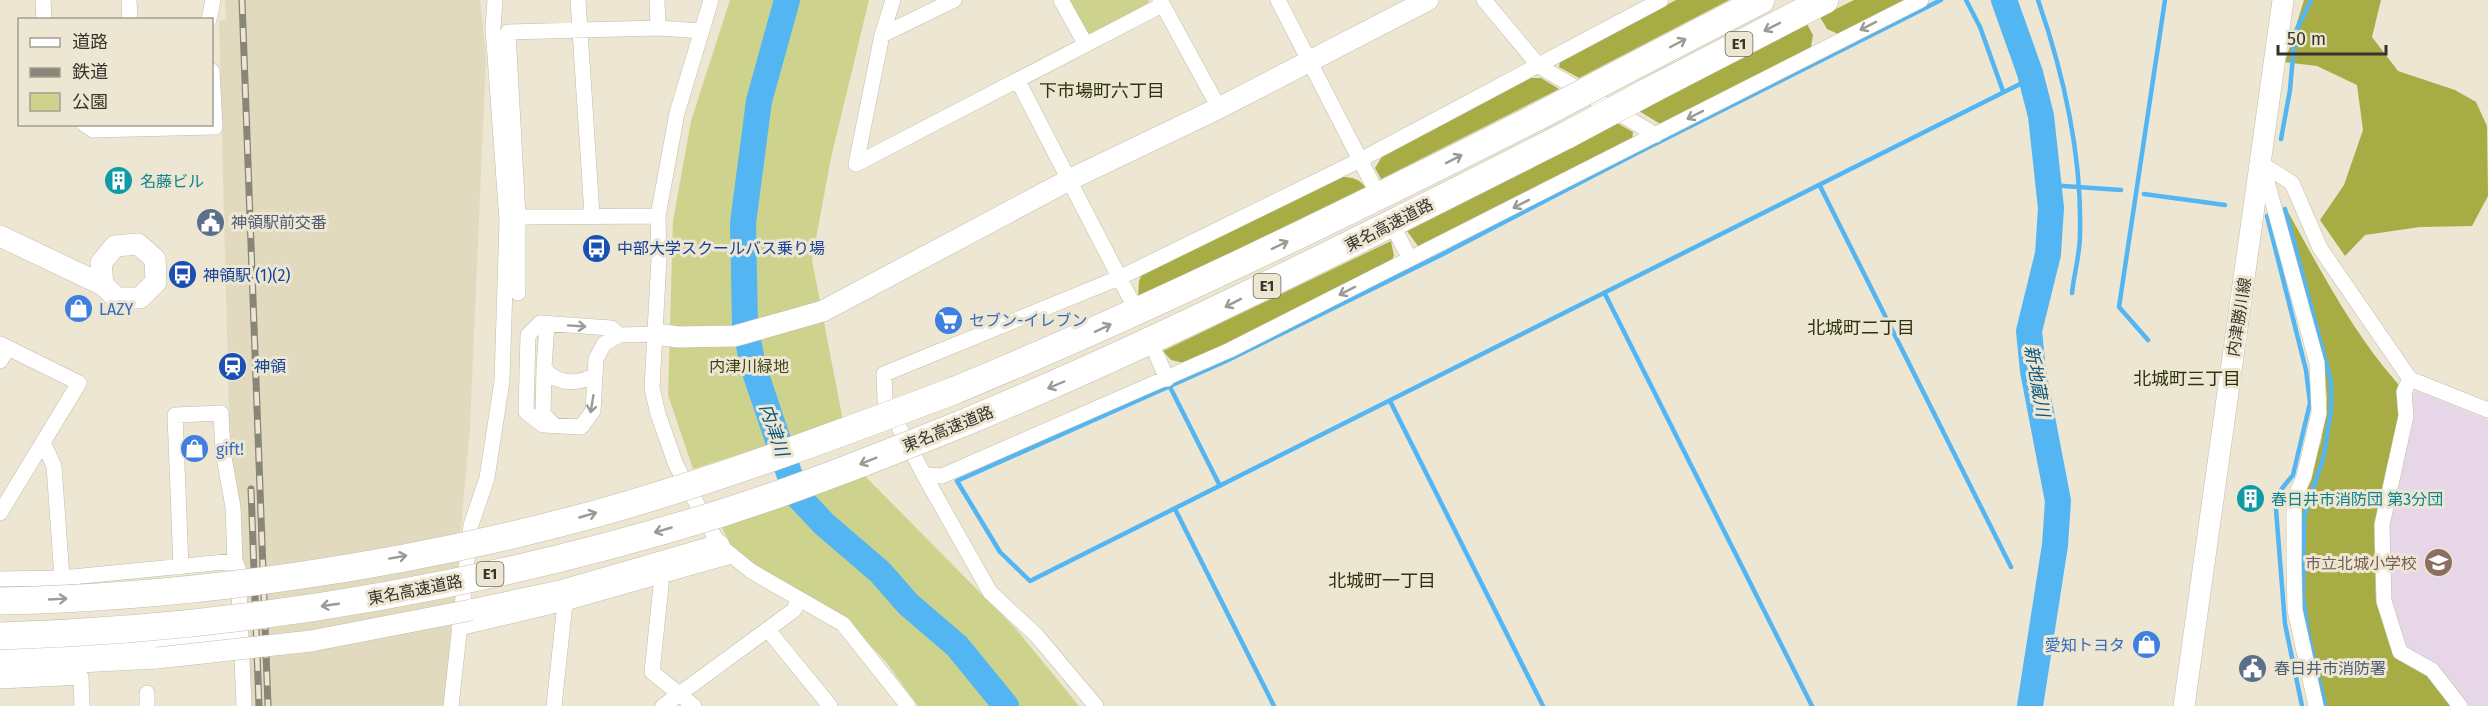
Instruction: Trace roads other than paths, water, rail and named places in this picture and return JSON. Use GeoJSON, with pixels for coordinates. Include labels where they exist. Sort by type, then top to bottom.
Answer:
{"type":"FeatureCollection","features":[{"type":"Feature","properties":{"kind":"highway","name":"東名高速道路"},"geometry":{"type":"LineString","coordinates":[[0,601],[160,592],[339,568],[446,549],[584,517],[713,478],[952,392],[1073,341],[1206,280],[1537,117],[1761,0]]}},
{"type":"Feature","properties":{"kind":"highway","name":"東名高速道路"},"geometry":{"type":"LineString","coordinates":[[0,636],[148,628],[230,620],[343,603],[448,584],[587,551],[719,514],[848,469],[961,424],[1084,373],[1225,308],[1567,135],[1825,0]]}},
{"type":"Feature","properties":{"kind":"street"},"geometry":{"type":"LineString","coordinates":[[43,0],[44,18]]}},
{"type":"Feature","properties":{"kind":"street"},"geometry":{"type":"LineString","coordinates":[[129,0],[130,18]]}},
{"type":"Feature","properties":{"kind":"street"},"geometry":{"type":"LineString","coordinates":[[209,18],[213,0]]}},
{"type":"Feature","properties":{"kind":"street"},"geometry":{"type":"LineString","coordinates":[[451,706],[471,525],[487,478],[502,381],[507,221],[493,28],[495,0]]}},
{"type":"Feature","properties":{"kind":"street"},"geometry":{"type":"LineString","coordinates":[[578,0],[592,215]]}},
{"type":"Feature","properties":{"kind":"street"},"geometry":{"type":"LineString","coordinates":[[657,0],[658,28]]}},
{"type":"Feature","properties":{"kind":"street"},"geometry":{"type":"LineString","coordinates":[[711,0],[676,113],[658,216],[656,334],[652,388],[658,414],[676,465],[725,551],[798,599],[843,624],[908,706]]}},
{"type":"Feature","properties":{"kind":"street"},"geometry":{"type":"LineString","coordinates":[[893,0],[882,35],[856,164],[1018,81],[1161,3],[1219,108]]}},
{"type":"Feature","properties":{"kind":"street"},"geometry":{"type":"LineString","coordinates":[[882,35],[954,0]]}},
{"type":"Feature","properties":{"kind":"street"},"geometry":{"type":"LineString","coordinates":[[1061,0],[1086,45]]}},
{"type":"Feature","properties":{"kind":"street"},"geometry":{"type":"LineString","coordinates":[[1278,0],[1372,183]]}},
{"type":"Feature","properties":{"kind":"street"},"geometry":{"type":"LineString","coordinates":[[619,335],[611,328],[540,323],[528,335],[526,412],[543,424],[581,427],[593,411],[596,359],[604,344],[619,335],[656,334],[678,338],[735,336],[808,318],[1069,180],[1219,108],[1428,0]]}},
{"type":"Feature","properties":{"kind":"street"},"geometry":{"type":"LineString","coordinates":[[1484,0],[1539,66],[1656,135]]}},
{"type":"Feature","properties":{"kind":"street"},"geometry":{"type":"LineString","coordinates":[[1096,706],[1038,636],[990,592],[885,400],[884,374],[1121,277],[1360,160],[1661,0]]}},
{"type":"Feature","properties":{"kind":"street"},"geometry":{"type":"LineString","coordinates":[[924,475],[942,476],[1167,379],[1410,259],[1921,0]]}},
{"type":"Feature","properties":{"kind":"street","name":"内津勝川線"},"geometry":{"type":"LineString","coordinates":[[2184,706],[2218,450],[2262,164],[2283,0]]}},
{"type":"Feature","properties":{"kind":"street"},"geometry":{"type":"LineString","coordinates":[[518,293],[518,217],[508,32],[658,28],[702,31]]}},
{"type":"Feature","properties":{"kind":"street"},"geometry":{"type":"LineString","coordinates":[[1018,81],[1131,300]]}},
{"type":"Feature","properties":{"kind":"street"},"geometry":{"type":"LineString","coordinates":[[87,126],[93,130],[134,126],[215,127],[213,90]]}},
{"type":"Feature","properties":{"kind":"street"},"geometry":{"type":"LineString","coordinates":[[2262,164],[2292,183],[2320,248],[2410,379],[2488,410]]}},
{"type":"Feature","properties":{"kind":"street"},"geometry":{"type":"LineString","coordinates":[[2262,164],[2317,363],[2319,413],[2304,477],[2294,499],[2295,610],[2316,706]]}},
{"type":"Feature","properties":{"kind":"street"},"geometry":{"type":"LineString","coordinates":[[518,217],[658,216]]}},
{"type":"Feature","properties":{"kind":"street"},"geometry":{"type":"LineString","coordinates":[[0,236],[103,285]]}},
{"type":"Feature","properties":{"kind":"street"},"geometry":{"type":"LineString","coordinates":[[1398,236],[1410,259]]}},
{"type":"Feature","properties":{"kind":"street"},"geometry":{"type":"LineString","coordinates":[[547,324],[543,414],[554,425]]}},
{"type":"Feature","properties":{"kind":"street"},"geometry":{"type":"LineString","coordinates":[[0,513],[79,383],[3,351]]}},
{"type":"Feature","properties":{"kind":"street"},"geometry":{"type":"LineString","coordinates":[[1157,356],[1167,379]]}},
{"type":"Feature","properties":{"kind":"street"},"geometry":{"type":"LineString","coordinates":[[544,368],[550,375],[569,383],[586,380],[595,375]]}},
{"type":"Feature","properties":{"kind":"street"},"geometry":{"type":"LineString","coordinates":[[2410,379],[2404,393],[2406,416],[2382,525],[2384,601],[2400,652],[2432,670],[2460,706]]}},
{"type":"Feature","properties":{"kind":"street"},"geometry":{"type":"LineString","coordinates":[[162,650],[174,568],[175,415],[221,413],[223,452],[233,507],[235,561],[238,568],[244,706]]}},
{"type":"Feature","properties":{"kind":"street"},"geometry":{"type":"LineString","coordinates":[[43,442],[54,466],[62,578]]}},
{"type":"Feature","properties":{"kind":"street"},"geometry":{"type":"LineString","coordinates":[[459,628],[565,603],[662,576],[725,551]]}},
{"type":"Feature","properties":{"kind":"street"},"geometry":{"type":"LineString","coordinates":[[0,666],[162,650],[311,641],[560,591],[725,551]]}},
{"type":"Feature","properties":{"kind":"street"},"geometry":{"type":"LineString","coordinates":[[0,579],[62,578],[235,561]]}},
{"type":"Feature","properties":{"kind":"street"},"geometry":{"type":"LineString","coordinates":[[662,576],[652,672],[694,706]]}},
{"type":"Feature","properties":{"kind":"street"},"geometry":{"type":"LineString","coordinates":[[663,706],[794,610],[798,599]]}},
{"type":"Feature","properties":{"kind":"street"},"geometry":{"type":"LineString","coordinates":[[555,706],[565,603]]}},
{"type":"Feature","properties":{"kind":"street"},"geometry":{"type":"LineString","coordinates":[[768,630],[824,703]]}},
{"type":"Feature","properties":{"kind":"street"},"geometry":{"type":"LineString","coordinates":[[0,652],[162,650],[240,634]]}},
{"type":"Feature","properties":{"kind":"street"},"geometry":{"type":"LineString","coordinates":[[0,681],[81,677],[82,706]]}},
{"type":"Feature","properties":{"kind":"waterway","name":"内津川"},"geometry":{"type":"LineString","coordinates":[[787,0],[759,101],[743,223],[745,325],[753,366],[796,494],[824,524],[880,572],[908,604],[957,646],[1006,706]]}},
{"type":"Feature","properties":{"kind":"waterway"},"geometry":{"type":"LineString","coordinates":[[1941,0],[1635,154],[1443,254],[1226,361],[957,481],[1000,552],[1030,581],[2032,78]]}},
{"type":"Feature","properties":{"kind":"waterway"},"geometry":{"type":"LineString","coordinates":[[1966,0],[1980,27],[2003,91]]}},
{"type":"Feature","properties":{"kind":"waterway","name":"新地蔵川"},"geometry":{"type":"LineString","coordinates":[[2004,0],[2030,73],[2041,116],[2051,208],[2048,254],[2029,331],[2033,371],[2058,501],[2055,545],[2030,706]]}},
{"type":"Feature","properties":{"kind":"waterway"},"geometry":{"type":"LineString","coordinates":[[2038,0],[2056,57],[2070,115],[2078,174],[2080,241],[2072,293]]}},
{"type":"Feature","properties":{"kind":"waterway"},"geometry":{"type":"LineString","coordinates":[[2148,340],[2119,307],[2165,0]]}},
{"type":"Feature","properties":{"kind":"waterway"},"geometry":{"type":"LineString","coordinates":[[2281,139],[2290,90],[2295,33],[2311,0]]}},
{"type":"Feature","properties":{"kind":"waterway"},"geometry":{"type":"LineString","coordinates":[[2049,185],[2121,190]]}},
{"type":"Feature","properties":{"kind":"waterway"},"geometry":{"type":"LineString","coordinates":[[1820,186],[2011,567]]}},
{"type":"Feature","properties":{"kind":"waterway"},"geometry":{"type":"LineString","coordinates":[[2144,194],[2225,205]]}},
{"type":"Feature","properties":{"kind":"waterway"},"geometry":{"type":"LineString","coordinates":[[2285,209],[2331,382],[2331,409],[2324,455],[2304,517],[2303,596],[2307,629],[2325,706]]}},
{"type":"Feature","properties":{"kind":"waterway"},"geometry":{"type":"LineString","coordinates":[[2267,216],[2306,370],[2310,403],[2293,475],[2275,497],[2285,624],[2302,706]]}},
{"type":"Feature","properties":{"kind":"waterway"},"geometry":{"type":"LineString","coordinates":[[1605,294],[1812,706]]}},
{"type":"Feature","properties":{"kind":"waterway"},"geometry":{"type":"LineString","coordinates":[[1170,387],[1220,486]]}},
{"type":"Feature","properties":{"kind":"waterway"},"geometry":{"type":"LineString","coordinates":[[1390,401],[1543,706]]}},
{"type":"Feature","properties":{"kind":"waterway"},"geometry":{"type":"LineString","coordinates":[[1175,509],[1274,706]]}},
{"type":"Feature","properties":{"kind":"railway"},"geometry":{"type":"LineString","coordinates":[[242,0],[268,706]]}},
{"type":"Feature","properties":{"kind":"railway"},"geometry":{"type":"LineString","coordinates":[[251,489],[259,706]]}},
{"type":"Feature","properties":{"kind":"place","name":"名藤ビル"},"geometry":{"type":"Point","coordinates":[119,181]}},
{"type":"Feature","properties":{"kind":"place","name":"神領駅前交番"},"geometry":{"type":"Point","coordinates":[210,222]}},
{"type":"Feature","properties":{"kind":"place","name":"中部大学スクールバス乗り場"},"geometry":{"type":"Point","coordinates":[596,248]}},
{"type":"Feature","properties":{"kind":"place","name":"神領駅 (1)(2)"},"geometry":{"type":"Point","coordinates":[182,275]}},
{"type":"Feature","properties":{"kind":"place","name":"LAZY"},"geometry":{"type":"Point","coordinates":[78,309]}},
{"type":"Feature","properties":{"kind":"place","name":"セブン-イレブン"},"geometry":{"type":"Point","coordinates":[948,320]}},
{"type":"Feature","properties":{"kind":"place","name":"神領"},"geometry":{"type":"Point","coordinates":[233,366]}},
{"type":"Feature","properties":{"kind":"place","name":"gift!"},"geometry":{"type":"Point","coordinates":[195,449]}},
{"type":"Feature","properties":{"kind":"place","name":"春日井市消防団 第3分団"},"geometry":{"type":"Point","coordinates":[2250,499]}},
{"type":"Feature","properties":{"kind":"place","name":"市立北城小学校"},"geometry":{"type":"Point","coordinates":[2438,563]}},
{"type":"Feature","properties":{"kind":"place","name":"愛知トヨタ"},"geometry":{"type":"Point","coordinates":[2146,645]}},
{"type":"Feature","properties":{"kind":"place","name":"春日井市消防署"},"geometry":{"type":"Point","coordinates":[2253,668]}},
{"type":"Feature","properties":{"kind":"district","name":"下市場町六丁目"},"geometry":{"type":"Point","coordinates":[1102,91]}},
{"type":"Feature","properties":{"kind":"district","name":"北城町二丁目"},"geometry":{"type":"Point","coordinates":[1861,328]}},
{"type":"Feature","properties":{"kind":"district","name":"北城町三丁目"},"geometry":{"type":"Point","coordinates":[2187,379]}},
{"type":"Feature","properties":{"kind":"district","name":"北城町一丁目"},"geometry":{"type":"Point","coordinates":[1382,581]}},
{"type":"Feature","properties":{"kind":"park label","name":"内津川緑地"},"geometry":{"type":"Point","coordinates":[749,366]}}]}
